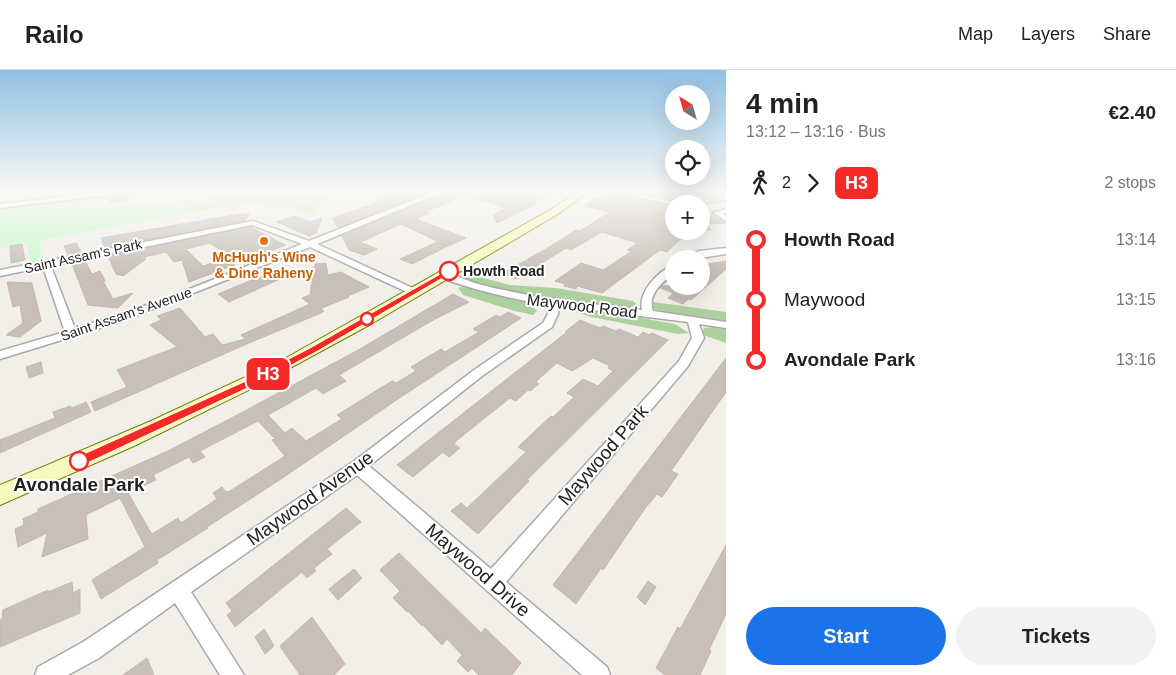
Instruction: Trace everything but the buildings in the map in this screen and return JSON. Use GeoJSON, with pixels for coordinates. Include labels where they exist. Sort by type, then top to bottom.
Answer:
{"type":"FeatureCollection","features":[{"type":"Feature","properties":{"kind":"main road"},"geometry":{"type":"LineString","coordinates":[[0,495],[159,426],[252,382],[543,218]]}},
{"type":"Feature","properties":{"kind":"street","name":"Saint Assam's Avenue"},"geometry":{"type":"LineString","coordinates":[[0,355],[71,334],[166,302],[376,218]]}},
{"type":"Feature","properties":{"kind":"street","name":"Saint Assam's Park"},"geometry":{"type":"LineString","coordinates":[[0,273],[247,223],[259,224],[310,245],[414,292]]}},
{"type":"Feature","properties":{"kind":"street"},"geometry":{"type":"LineString","coordinates":[[710,253],[726,251]]}},
{"type":"Feature","properties":{"kind":"street"},"geometry":{"type":"LineString","coordinates":[[46,264],[71,334]]}},
{"type":"Feature","properties":{"kind":"street","name":"Maywood Road"},"geometry":{"type":"LineString","coordinates":[[441,275],[476,288],[522,299],[726,325]]}},
{"type":"Feature","properties":{"kind":"street"},"geometry":{"type":"LineString","coordinates":[[649,314],[646,303],[647,296],[665,277]]}},
{"type":"Feature","properties":{"kind":"street","name":"Maywood Avenue"},"geometry":{"type":"LineString","coordinates":[[46,675],[91,650],[358,466],[478,373],[548,325],[553,314],[554,302]]}},
{"type":"Feature","properties":{"kind":"street","name":"Maywood Park"},"geometry":{"type":"LineString","coordinates":[[492,583],[684,363],[698,338],[693,320]]}},
{"type":"Feature","properties":{"kind":"street","name":"Maywood Drive"},"geometry":{"type":"LineString","coordinates":[[358,466],[599,675]]}},
{"type":"Feature","properties":{"kind":"street"},"geometry":{"type":"LineString","coordinates":[[179,591],[232,675]]}},
{"type":"Feature","properties":{"kind":"green space"},"geometry":{"type":"Polygon","coordinates":[[[0,218],[160,218],[40,240],[41,261],[30,263],[27,242],[0,248],[0,218]]]}},
{"type":"Feature","properties":{"kind":"green space"},"geometry":{"type":"Polygon","coordinates":[[[710,218],[717,218],[726,224],[710,224],[710,218]]]}},
{"type":"Feature","properties":{"kind":"green space"},"geometry":{"type":"Polygon","coordinates":[[[464,273],[510,285],[556,288],[633,301],[638,305],[630,308],[613,307],[613,313],[675,324],[689,333],[678,334],[591,317],[573,311],[572,302],[538,299],[528,302],[537,311],[533,315],[515,311],[463,295],[458,288],[471,284],[462,276],[464,273]]]}},
{"type":"Feature","properties":{"kind":"green space"},"geometry":{"type":"Polygon","coordinates":[[[653,302],[726,312],[726,324],[653,309],[649,305],[653,302]]]}},
{"type":"Feature","properties":{"kind":"green space"},"geometry":{"type":"Polygon","coordinates":[[[704,328],[726,329],[726,343],[702,333],[704,328]]]}},
{"type":"Feature","properties":{"kind":"bus line","name":"H3"},"geometry":{"type":"LineString","coordinates":[[79,461],[184,415],[252,382],[313,350],[449,271]]}},
{"type":"Feature","properties":{"kind":"place","name":"McHugh's Wine & Dine Raheny"},"geometry":{"type":"Point","coordinates":[264,241]}},
{"type":"Feature","properties":{"kind":"place","name":"Howth Road"},"geometry":{"type":"Point","coordinates":[449,271]}},
{"type":"Feature","properties":{"kind":"place","name":"Avondale Park"},"geometry":{"type":"Point","coordinates":[79,461]}}]}
